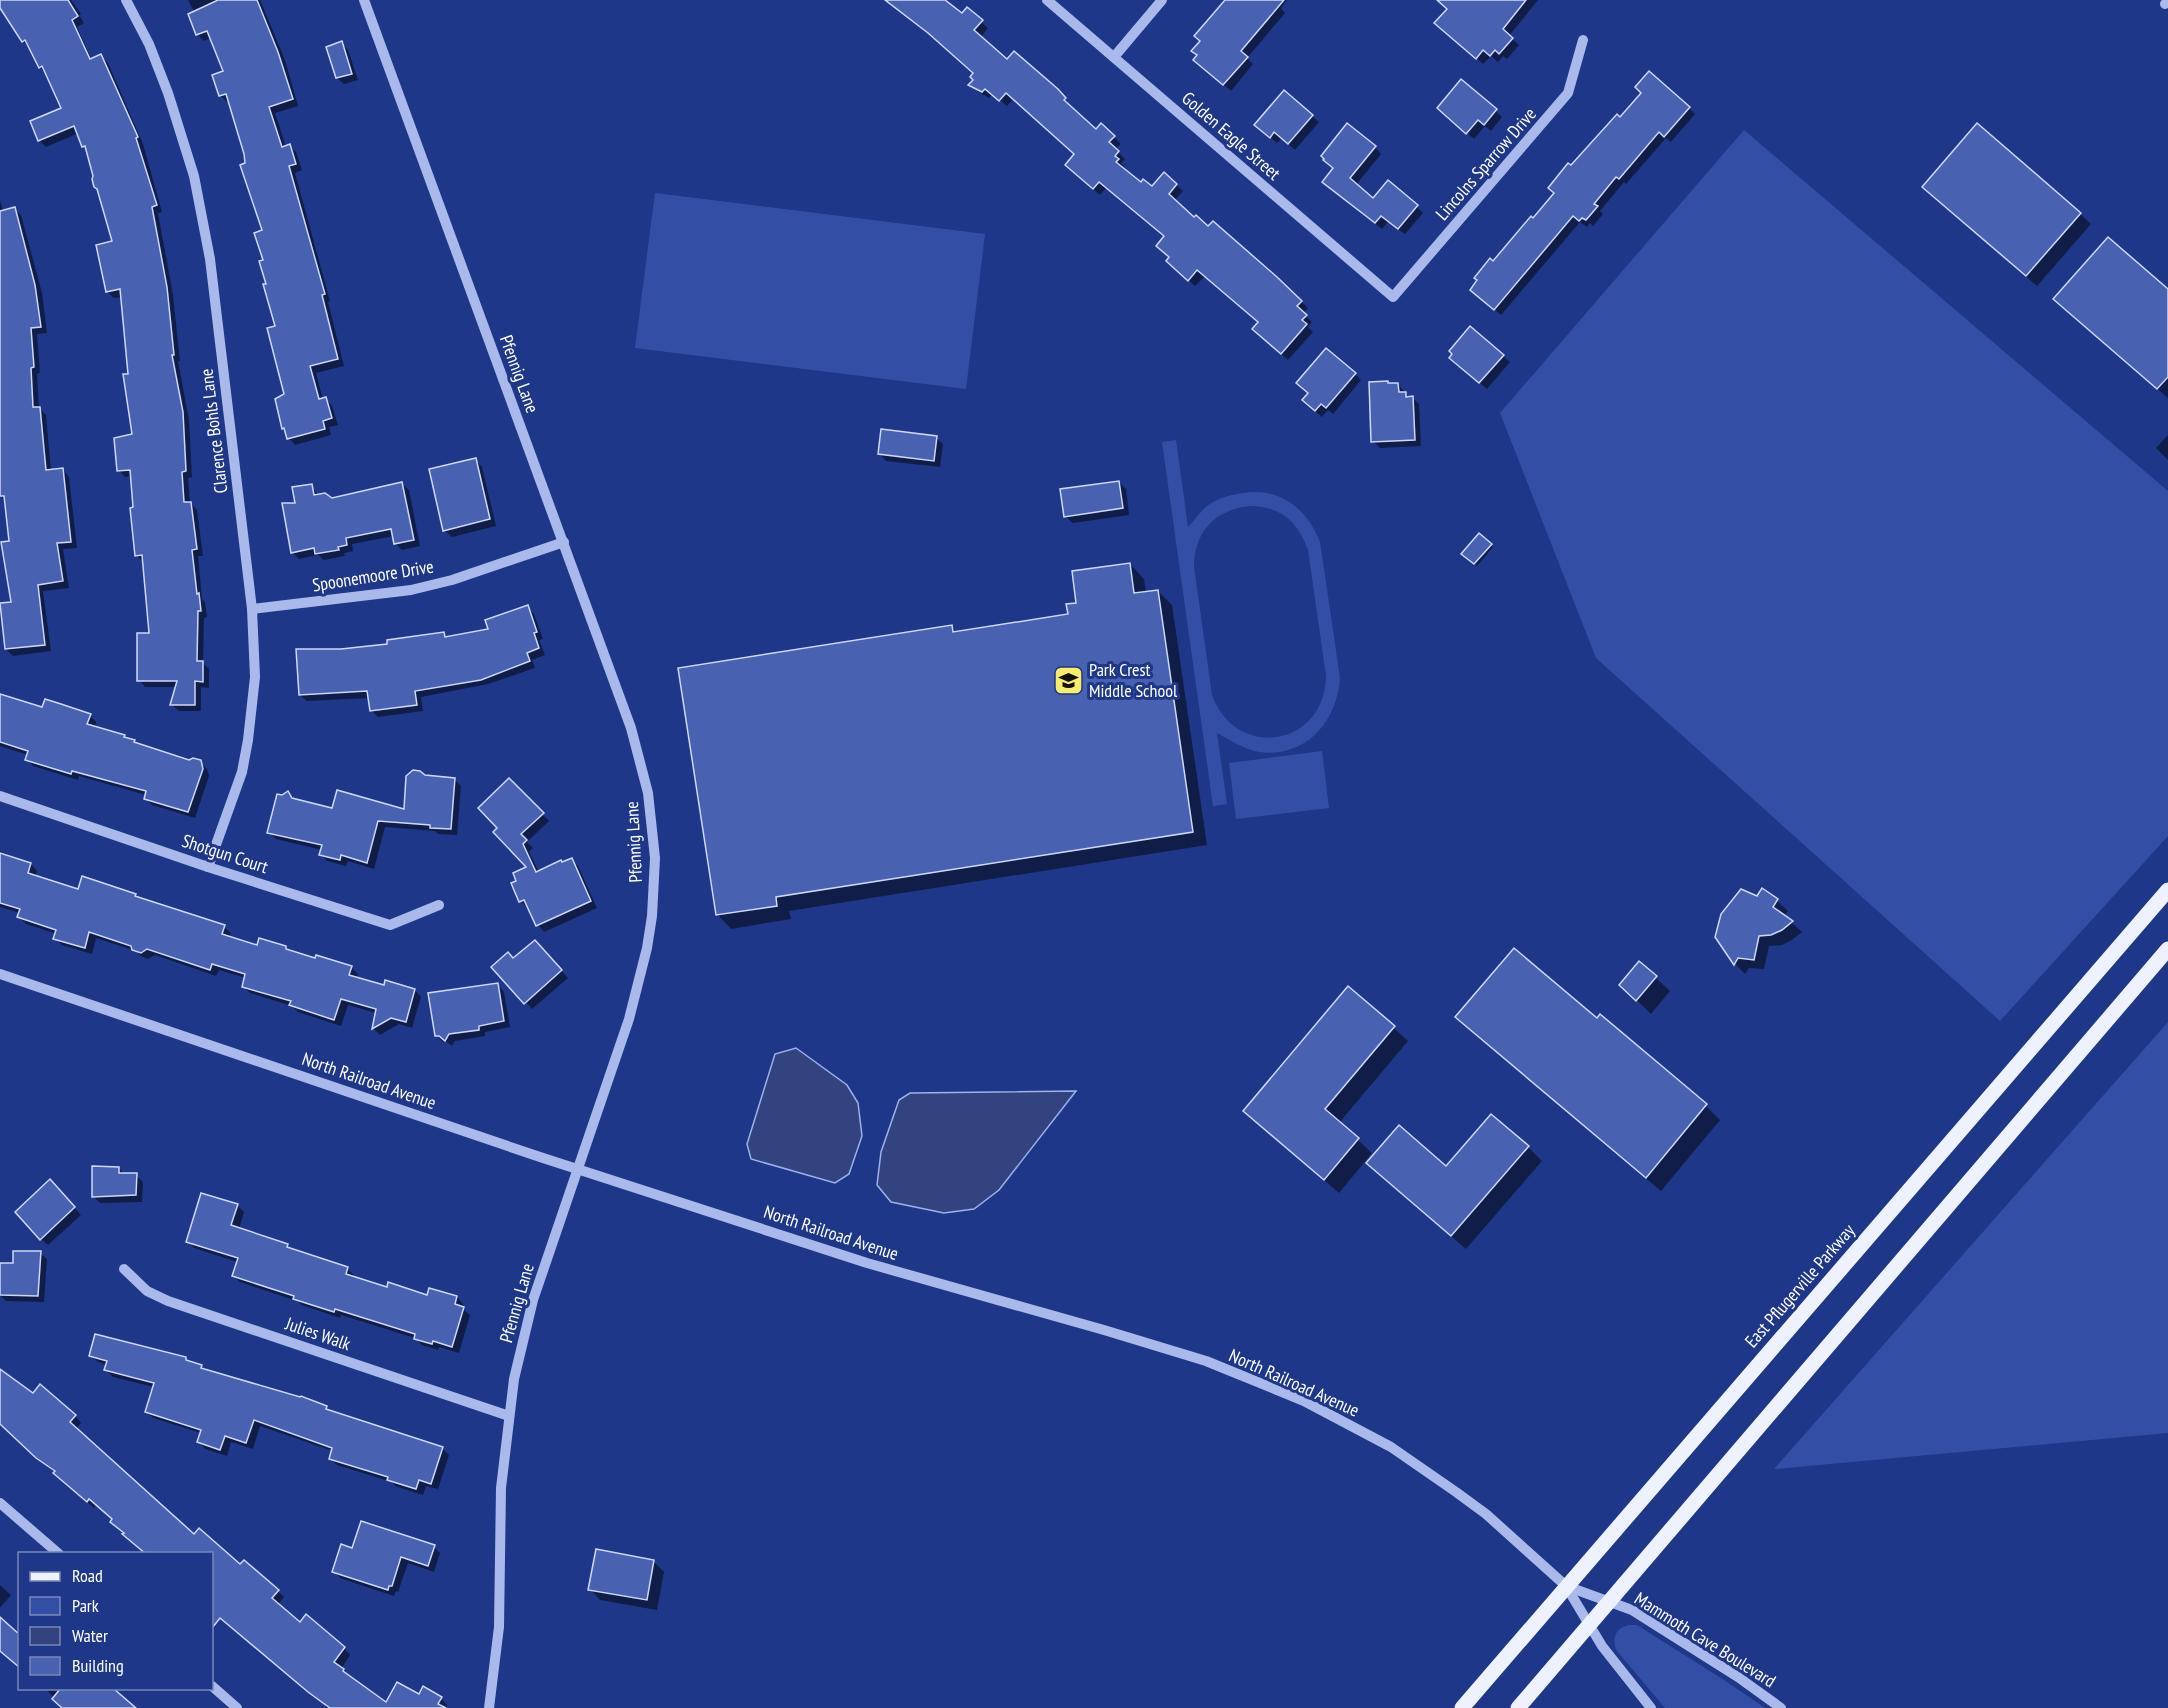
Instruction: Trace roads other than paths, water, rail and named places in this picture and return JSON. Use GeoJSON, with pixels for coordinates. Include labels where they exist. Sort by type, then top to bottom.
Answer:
{"type":"FeatureCollection","features":[{"type":"Feature","properties":{"kind":"main road","name":"East Pflugerville Parkway"},"geometry":{"type":"LineString","coordinates":[[1462,1708],[2168,890]]}},
{"type":"Feature","properties":{"kind":"main road"},"geometry":{"type":"LineString","coordinates":[[1518,1708],[2168,949]]}},
{"type":"Feature","properties":{"kind":"street","name":"Clarence Bohls Lane"},"geometry":{"type":"LineString","coordinates":[[126,0],[149,44],[168,93],[194,176],[210,259],[252,609],[255,677],[248,740],[242,772],[208,867]]}},
{"type":"Feature","properties":{"kind":"street","name":"Pfennig Lane"},"geometry":{"type":"LineString","coordinates":[[364,0],[631,728],[648,793],[655,858],[652,916],[644,965],[629,1019],[532,1300],[514,1379],[501,1488],[499,1626],[489,1708]]}},
{"type":"Feature","properties":{"kind":"street","name":"Golden Eagle Street"},"geometry":{"type":"LineString","coordinates":[[1047,0],[1393,297]]}},
{"type":"Feature","properties":{"kind":"street"},"geometry":{"type":"LineString","coordinates":[[1114,57],[1162,0]]}},
{"type":"Feature","properties":{"kind":"street","name":"Lincolns Sparrow Drive"},"geometry":{"type":"LineString","coordinates":[[1393,297],[1568,93],[1583,40]]}},
{"type":"Feature","properties":{"kind":"street","name":"Spoonemoore Drive"},"geometry":{"type":"LineString","coordinates":[[252,609],[411,590],[452,580],[564,542]]}},
{"type":"Feature","properties":{"kind":"street","name":"Shotgun Court"},"geometry":{"type":"LineString","coordinates":[[0,796],[208,867],[390,925],[439,905]]}},
{"type":"Feature","properties":{"kind":"street","name":"North Railroad Avenue"},"geometry":{"type":"LineString","coordinates":[[0,974],[577,1169],[867,1263],[1206,1361],[1304,1401],[1391,1447],[1486,1514],[1566,1586],[1609,1602]]}},
{"type":"Feature","properties":{"kind":"street","name":"Julies Walk"},"geometry":{"type":"LineString","coordinates":[[124,1269],[147,1291],[168,1301],[509,1416]]}},
{"type":"Feature","properties":{"kind":"street"},"geometry":{"type":"LineString","coordinates":[[0,1503],[57,1552]]}},
{"type":"Feature","properties":{"kind":"street"},"geometry":{"type":"LineString","coordinates":[[1566,1586],[1608,1654],[1651,1708]]}},
{"type":"Feature","properties":{"kind":"street","name":"Mammoth Cave Boulevard"},"geometry":{"type":"LineString","coordinates":[[1609,1602],[1632,1610],[1663,1629],[1781,1708]]}},
{"type":"Feature","properties":{"kind":"street"},"geometry":{"type":"LineString","coordinates":[[213,1687],[237,1708]]}},
{"type":"Feature","properties":{"kind":"water"},"geometry":{"type":"Polygon","coordinates":[[[796,1048],[847,1085],[858,1103],[862,1136],[849,1174],[835,1183],[751,1159],[747,1144],[775,1054],[796,1048]]]}},
{"type":"Feature","properties":{"kind":"water"},"geometry":{"type":"Polygon","coordinates":[[[1076,1091],[999,1190],[974,1209],[944,1213],[891,1202],[877,1185],[881,1152],[899,1100],[910,1093],[1076,1091]]]}},
{"type":"Feature","properties":{"kind":"place","name":"Park Crest Middle School"},"geometry":{"type":"Point","coordinates":[1068,680]}}]}
